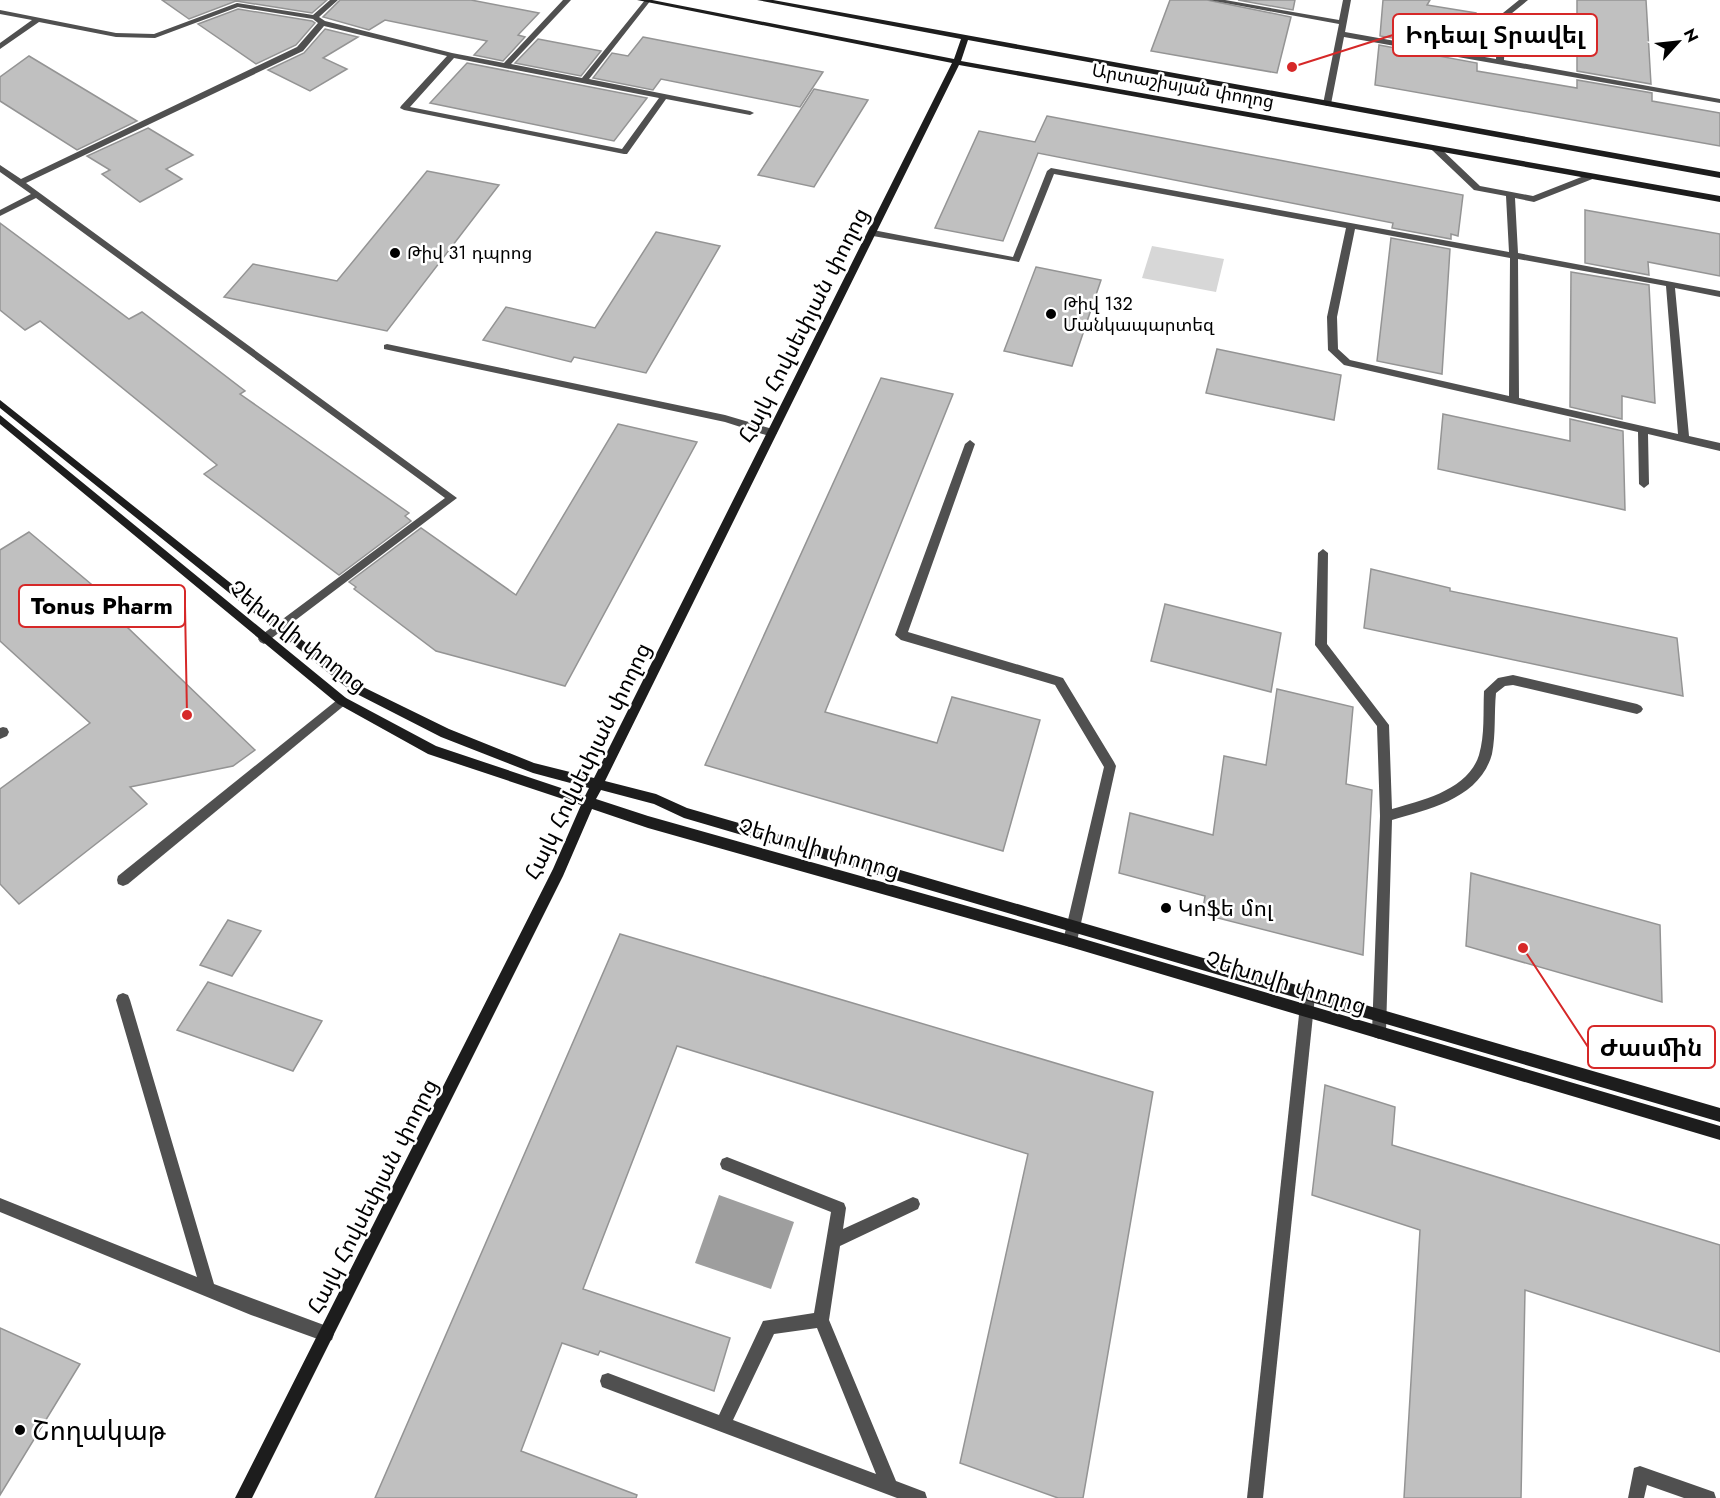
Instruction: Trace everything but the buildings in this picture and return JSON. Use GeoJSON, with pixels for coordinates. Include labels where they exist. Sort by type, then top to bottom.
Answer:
{"type":"FeatureCollection","features":[{"type":"Feature","properties":{"kind":"street"},"geometry":{"type":"LineString","coordinates":[[19,183],[300,49],[334,0]]}},
{"type":"Feature","properties":{"kind":"street"},"geometry":{"type":"LineString","coordinates":[[505,66],[567,0]]}},
{"type":"Feature","properties":{"kind":"street","name":"Արտաշիսյան փողոց"},"geometry":{"type":"LineString","coordinates":[[761,0],[1720,175]]}},
{"type":"Feature","properties":{"kind":"street"},"geometry":{"type":"LineString","coordinates":[[1213,0],[1343,23]]}},
{"type":"Feature","properties":{"kind":"street"},"geometry":{"type":"LineString","coordinates":[[1327,104],[1347,0]]}},
{"type":"Feature","properties":{"kind":"street"},"geometry":{"type":"LineString","coordinates":[[1500,61],[1502,17],[1524,0]]}},
{"type":"Feature","properties":{"kind":"street"},"geometry":{"type":"LineString","coordinates":[[584,81],[644,1]]}},
{"type":"Feature","properties":{"kind":"street","name":"Արտաշիսյան փողոց"},"geometry":{"type":"LineString","coordinates":[[644,1],[957,62],[1720,199]]}},
{"type":"Feature","properties":{"kind":"street"},"geometry":{"type":"LineString","coordinates":[[0,12],[116,35],[155,36],[185,27],[237,5],[319,20],[452,56],[750,113]]}},
{"type":"Feature","properties":{"kind":"street"},"geometry":{"type":"LineString","coordinates":[[0,47],[37,20]]}},
{"type":"Feature","properties":{"kind":"street"},"geometry":{"type":"LineString","coordinates":[[1341,34],[1720,101]]}},
{"type":"Feature","properties":{"kind":"street","name":"Հայկ Հովսեփյան փողոց"},"geometry":{"type":"LineString","coordinates":[[243,1498],[558,872],[588,803],[873,233],[957,62],[965,39]]}},
{"type":"Feature","properties":{"kind":"street"},"geometry":{"type":"LineString","coordinates":[[452,56],[404,108],[624,152],[664,96]]}},
{"type":"Feature","properties":{"kind":"street"},"geometry":{"type":"LineString","coordinates":[[1435,148],[1477,188],[1534,199],[1592,176]]}},
{"type":"Feature","properties":{"kind":"street"},"geometry":{"type":"LineString","coordinates":[[0,168],[452,498],[264,639]]}},
{"type":"Feature","properties":{"kind":"street"},"geometry":{"type":"LineString","coordinates":[[873,233],[1016,260],[1051,171],[1720,294]]}},
{"type":"Feature","properties":{"kind":"street"},"geometry":{"type":"LineString","coordinates":[[1510,194],[1514,257],[1514,399]]}},
{"type":"Feature","properties":{"kind":"street"},"geometry":{"type":"LineString","coordinates":[[0,213],[36,195]]}},
{"type":"Feature","properties":{"kind":"street"},"geometry":{"type":"LineString","coordinates":[[1351,227],[1332,317],[1333,350],[1347,363],[1720,447]]}},
{"type":"Feature","properties":{"kind":"street"},"geometry":{"type":"LineString","coordinates":[[1670,284],[1684,440]]}},
{"type":"Feature","properties":{"kind":"street"},"geometry":{"type":"LineString","coordinates":[[387,347],[725,419],[772,433]]}},
{"type":"Feature","properties":{"kind":"street","name":"Չեխովի փողոց"},"geometry":{"type":"LineString","coordinates":[[0,403],[355,688],[435,728],[533,768],[656,799],[684,813],[1072,935]]}},
{"type":"Feature","properties":{"kind":"street","name":"Չեխովի փողոց"},"geometry":{"type":"LineString","coordinates":[[0,419],[342,701],[432,750],[588,803],[1072,935],[1308,1003],[1379,1017],[1720,1115]]}},
{"type":"Feature","properties":{"kind":"street"},"geometry":{"type":"LineString","coordinates":[[1643,431],[1644,484]]}},
{"type":"Feature","properties":{"kind":"street"},"geometry":{"type":"LineString","coordinates":[[970,444],[901,636],[1059,681],[1110,766],[1072,935]]}},
{"type":"Feature","properties":{"kind":"street"},"geometry":{"type":"LineString","coordinates":[[1323,553],[1321,645],[1383,725],[1386,816],[1379,1032]]}},
{"type":"Feature","properties":{"kind":"street"},"geometry":{"type":"LineString","coordinates":[[1386,816],[1435,801],[1467,784],[1485,757],[1490,691],[1502,681],[1513,680],[1637,709]]}},
{"type":"Feature","properties":{"kind":"street"},"geometry":{"type":"LineString","coordinates":[[123,880],[342,701]]}},
{"type":"Feature","properties":{"kind":"street"},"geometry":{"type":"LineString","coordinates":[[123,1000],[208,1289]]}},
{"type":"Feature","properties":{"kind":"street"},"geometry":{"type":"LineString","coordinates":[[1255,1498],[1308,1003]]}},
{"type":"Feature","properties":{"kind":"street","name":"Չեխովի փողոց"},"geometry":{"type":"LineString","coordinates":[[1308,1003],[1379,1032],[1720,1133]]}},
{"type":"Feature","properties":{"kind":"street"},"geometry":{"type":"LineString","coordinates":[[727,1164],[839,1208],[821,1320],[890,1487]]}},
{"type":"Feature","properties":{"kind":"street"},"geometry":{"type":"LineString","coordinates":[[0,1204],[208,1289],[326,1334]]}},
{"type":"Feature","properties":{"kind":"street"},"geometry":{"type":"LineString","coordinates":[[833,1242],[913,1204]]}},
{"type":"Feature","properties":{"kind":"street"},"geometry":{"type":"LineString","coordinates":[[723,1424],[769,1327],[821,1320]]}},
{"type":"Feature","properties":{"kind":"street"},"geometry":{"type":"LineString","coordinates":[[608,1380],[920,1498]]}},
{"type":"Feature","properties":{"kind":"street"},"geometry":{"type":"LineString","coordinates":[[1636,1498],[1640,1474],[1708,1498]]}},
{"type":"Feature","properties":{"kind":"shaded area"},"geometry":{"type":"Polygon","coordinates":[[[1152,246],[1224,259],[1216,292],[1142,278],[1152,246]]]}},
{"type":"Feature","properties":{"kind":"shaded area"},"geometry":{"type":"Polygon","coordinates":[[[719,1195],[794,1222],[771,1289],[695,1263],[719,1195]]]}},
{"type":"Feature","properties":{"kind":"place","name":"Իդեալ Տրավել"},"geometry":{"type":"Point","coordinates":[1292,67]}},
{"type":"Feature","properties":{"kind":"place","name":"Թիվ 31 դպրոց"},"geometry":{"type":"Point","coordinates":[395,253]}},
{"type":"Feature","properties":{"kind":"place","name":"Թիվ 132 Մանկապարտեզ"},"geometry":{"type":"Point","coordinates":[1051,314]}},
{"type":"Feature","properties":{"kind":"place","name":"Tonus Pharm"},"geometry":{"type":"Point","coordinates":[187,715]}},
{"type":"Feature","properties":{"kind":"place","name":"Կոֆե մոլ"},"geometry":{"type":"Point","coordinates":[1166,908]}},
{"type":"Feature","properties":{"kind":"place","name":"Ժասմին"},"geometry":{"type":"Point","coordinates":[1523,948]}},
{"type":"Feature","properties":{"kind":"place","name":"Շողակաթ"},"geometry":{"type":"Point","coordinates":[20,1430]}}]}
